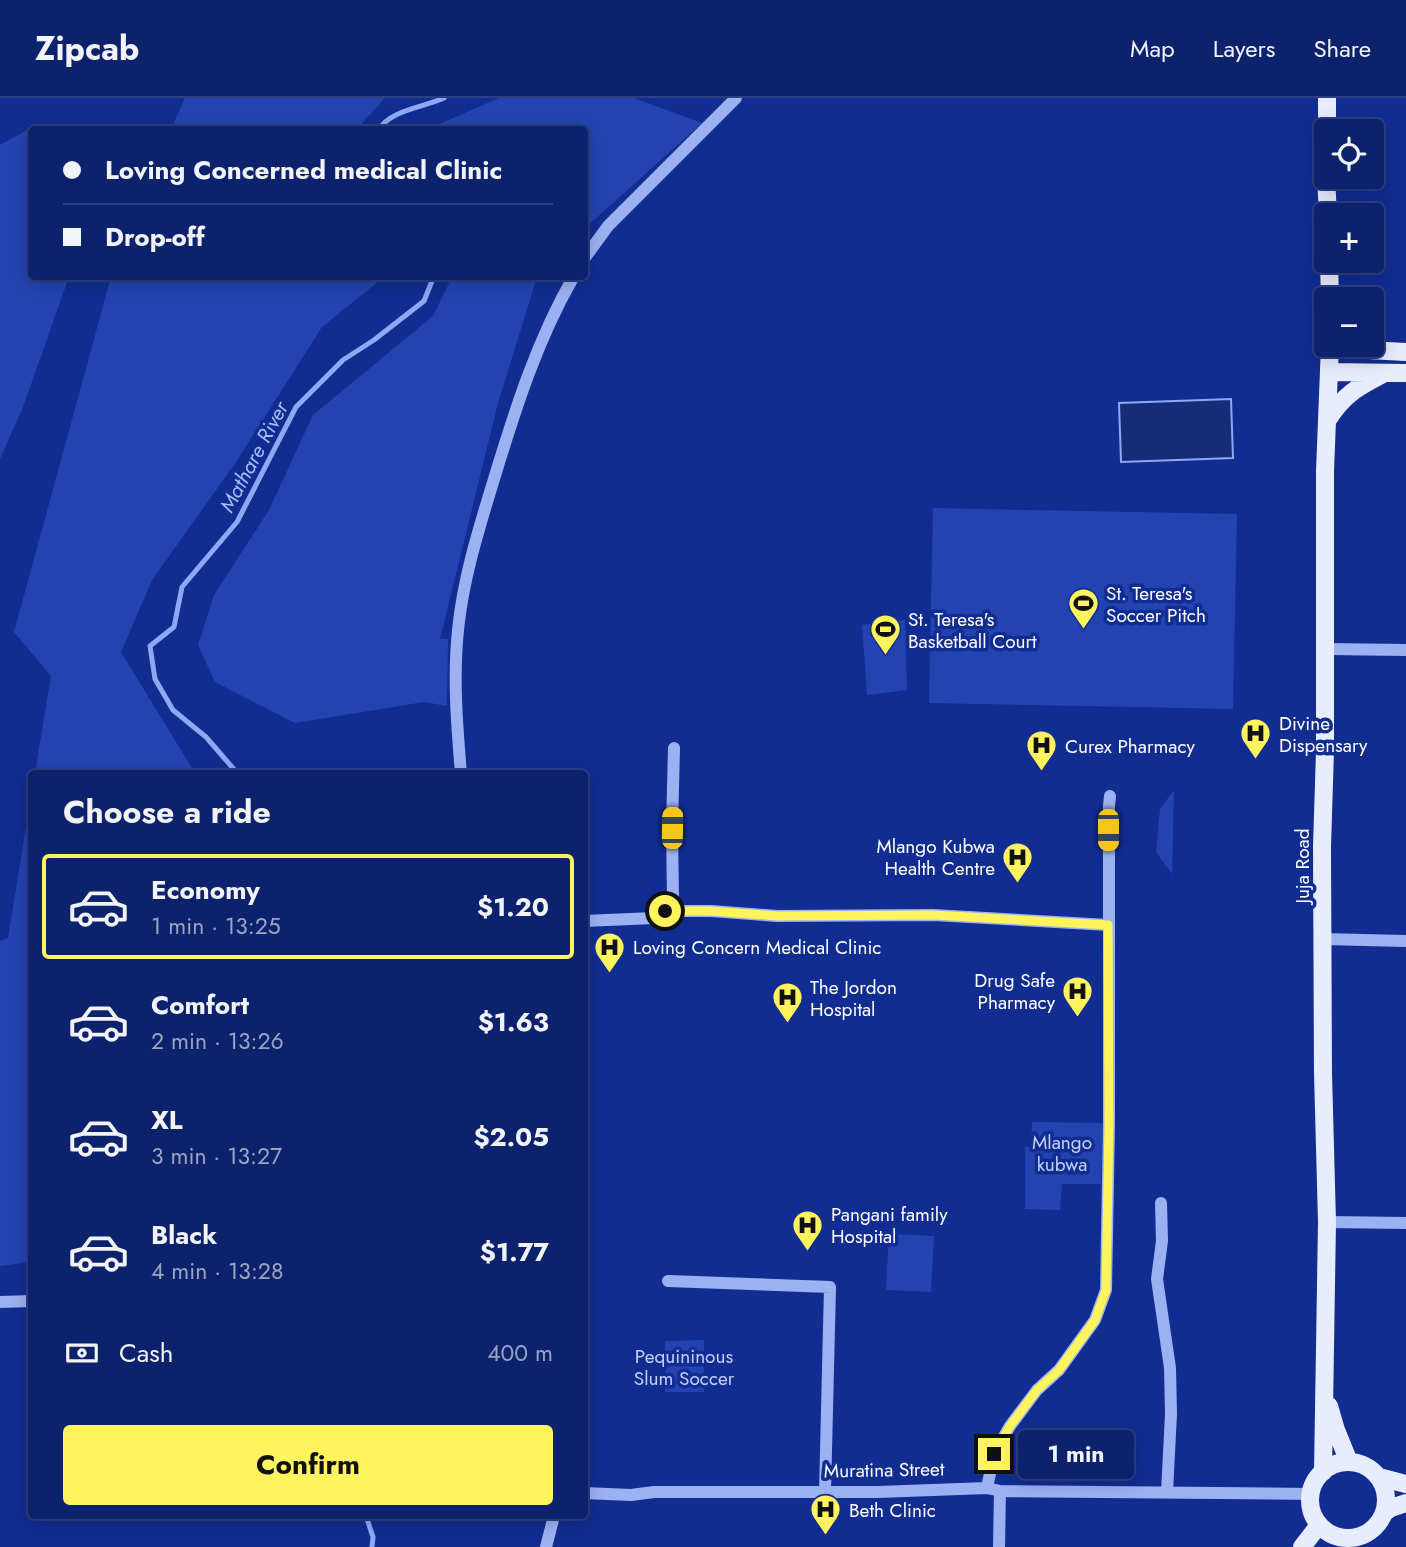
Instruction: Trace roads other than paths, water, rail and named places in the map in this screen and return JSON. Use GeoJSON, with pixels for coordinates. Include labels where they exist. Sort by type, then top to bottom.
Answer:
{"type":"FeatureCollection","features":[{"type":"Feature","properties":{"kind":"main road"},"geometry":{"type":"LineString","coordinates":[[1327,98],[1327,119]]}},
{"type":"Feature","properties":{"kind":"main road"},"geometry":{"type":"LineString","coordinates":[[1384,351],[1406,352]]}},
{"type":"Feature","properties":{"kind":"main road","name":"Juja Road"},"geometry":{"type":"LineString","coordinates":[[1323,1472],[1327,1222],[1322,939],[1326,422],[1330,357]]}},
{"type":"Feature","properties":{"kind":"main road"},"geometry":{"type":"LineString","coordinates":[[1329,372],[1406,373]]}},
{"type":"Feature","properties":{"kind":"main road"},"geometry":{"type":"LineString","coordinates":[[1326,422],[1350,392],[1385,373]]}},
{"type":"Feature","properties":{"kind":"main road","name":"Juja Road"},"geometry":{"type":"LineString","coordinates":[[1324,1388],[1349,1462]]}},
{"type":"Feature","properties":{"kind":"main road"},"geometry":{"type":"LineString","coordinates":[[1385,1512],[1387,1500],[1379,1477],[1360,1464],[1339,1463],[1323,1472],[1315,1482],[1311,1494],[1314,1516],[1319,1525],[1340,1542],[1361,1536],[1371,1539],[1385,1512],[1391,1507],[1406,1503]]}},
{"type":"Feature","properties":{"kind":"main road"},"geometry":{"type":"LineString","coordinates":[[1379,1477],[1406,1484]]}},
{"type":"Feature","properties":{"kind":"main road"},"geometry":{"type":"LineString","coordinates":[[1302,1547],[1319,1525]]}},
{"type":"Feature","properties":{"kind":"street"},"geometry":{"type":"LineString","coordinates":[[588,254],[608,226],[736,98]]}},
{"type":"Feature","properties":{"kind":"street"},"geometry":{"type":"LineString","coordinates":[[461,770],[455,676],[458,628],[468,571],[519,398],[540,345],[572,280]]}},
{"type":"Feature","properties":{"kind":"street"},"geometry":{"type":"LineString","coordinates":[[1326,649],[1406,650]]}},
{"type":"Feature","properties":{"kind":"street"},"geometry":{"type":"LineString","coordinates":[[588,921],[654,918],[665,911],[673,899],[674,748]]}},
{"type":"Feature","properties":{"kind":"street"},"geometry":{"type":"LineString","coordinates":[[999,1547],[994,1454],[1010,1426],[1037,1390],[1059,1370],[1095,1320],[1106,1290],[1110,796]]}},
{"type":"Feature","properties":{"kind":"street"},"geometry":{"type":"LineString","coordinates":[[665,911],[778,916],[933,915],[1108,925]]}},
{"type":"Feature","properties":{"kind":"street"},"geometry":{"type":"LineString","coordinates":[[1322,939],[1406,941]]}},
{"type":"Feature","properties":{"kind":"street"},"geometry":{"type":"LineString","coordinates":[[1161,1203],[1162,1241],[1157,1279],[1168,1356],[1171,1413],[1167,1492]]}},
{"type":"Feature","properties":{"kind":"street"},"geometry":{"type":"LineString","coordinates":[[1327,1222],[1406,1223]]}},
{"type":"Feature","properties":{"kind":"street"},"geometry":{"type":"LineString","coordinates":[[668,1281],[830,1287],[825,1492]]}},
{"type":"Feature","properties":{"kind":"street"},"geometry":{"type":"LineString","coordinates":[[0,1301],[28,1301]]}},
{"type":"Feature","properties":{"kind":"street","name":"Muratina Street"},"geometry":{"type":"LineString","coordinates":[[588,1493],[631,1496],[654,1492],[994,1490],[1311,1494]]}},
{"type":"Feature","properties":{"kind":"street"},"geometry":{"type":"LineString","coordinates":[[546,1547],[553,1519]]}},
{"type":"Feature","properties":{"kind":"waterway","name":"Mathare River"},"geometry":{"type":"LineString","coordinates":[[382,126],[399,113],[444,98]]}},
{"type":"Feature","properties":{"kind":"waterway","name":"Mathare River"},"geometry":{"type":"LineString","coordinates":[[235,770],[206,737],[173,710],[155,679],[150,646],[174,627],[182,587],[237,522],[296,407],[343,360],[424,301],[432,280]]}},
{"type":"Feature","properties":{"kind":"waterway","name":"Mathare River"},"geometry":{"type":"LineString","coordinates":[[367,1519],[373,1537],[372,1547]]}},
{"type":"Feature","properties":{"kind":"place","name":"St. Teresa's Soccer Pitch"},"geometry":{"type":"Point","coordinates":[1083,631]}},
{"type":"Feature","properties":{"kind":"place","name":"St. Teresa's Basketball Court"},"geometry":{"type":"Point","coordinates":[885,657]}},
{"type":"Feature","properties":{"kind":"place","name":"Divine Dispensary"},"geometry":{"type":"Point","coordinates":[1256,761]}},
{"type":"Feature","properties":{"kind":"place","name":"Curex Pharmacy"},"geometry":{"type":"Point","coordinates":[1042,773]}},
{"type":"Feature","properties":{"kind":"place","name":"Mlango Kubwa Health Centre"},"geometry":{"type":"Point","coordinates":[1018,884]}},
{"type":"Feature","properties":{"kind":"place","name":"Loving Concern Medical Clinic"},"geometry":{"type":"Point","coordinates":[610,974]}},
{"type":"Feature","properties":{"kind":"place","name":"Drug Safe Pharmacy"},"geometry":{"type":"Point","coordinates":[1078,1018]}},
{"type":"Feature","properties":{"kind":"place","name":"The Jordon Hospital"},"geometry":{"type":"Point","coordinates":[787,1025]}},
{"type":"Feature","properties":{"kind":"place","name":"Pangani family Hospital"},"geometry":{"type":"Point","coordinates":[808,1252]}},
{"type":"Feature","properties":{"kind":"place","name":"Beth Clinic"},"geometry":{"type":"Point","coordinates":[826,1537]}},
{"type":"Feature","properties":{"kind":"park label","name":"Mlango kubwa"},"geometry":{"type":"Point","coordinates":[1062,1153]}},
{"type":"Feature","properties":{"kind":"park label","name":"Pequininous Slum Soccer"},"geometry":{"type":"Point","coordinates":[684,1367]}}]}
